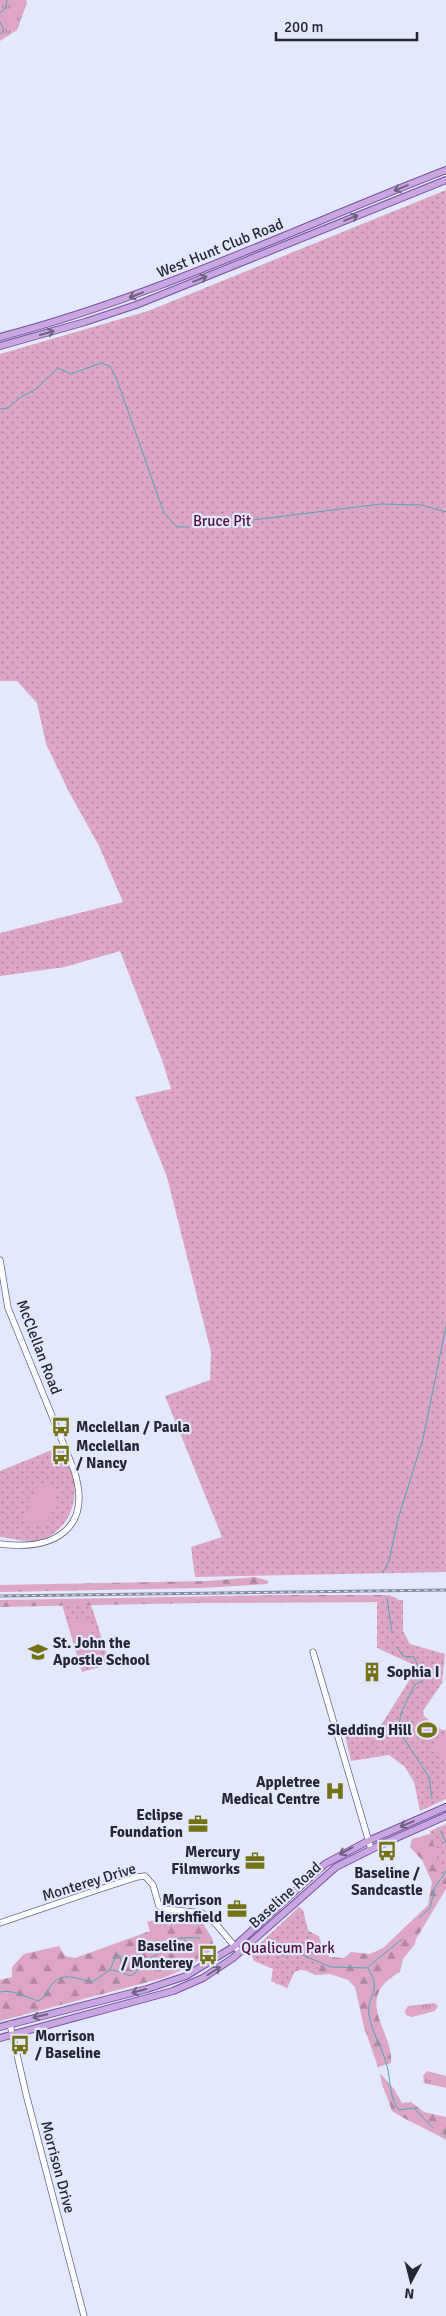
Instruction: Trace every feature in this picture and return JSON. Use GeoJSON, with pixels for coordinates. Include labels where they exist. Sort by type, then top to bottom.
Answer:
{"type":"FeatureCollection","features":[{"type":"Feature","properties":{"kind":"main road","name":"West Hunt Club Road"},"geometry":{"type":"LineString","coordinates":[[0,337],[48,324],[134,296],[446,170]]}},
{"type":"Feature","properties":{"kind":"main road","name":"West Hunt Club Road"},"geometry":{"type":"LineString","coordinates":[[0,346],[136,305],[446,180]]}},
{"type":"Feature","properties":{"kind":"main road","name":"Baseline Road"},"geometry":{"type":"LineString","coordinates":[[0,2027],[170,1982],[186,1976],[235,1946],[325,1864],[368,1840],[446,1807]]}},
{"type":"Feature","properties":{"kind":"main road","name":"Baseline Road"},"geometry":{"type":"LineString","coordinates":[[0,2038],[173,1991],[212,1972],[240,1952],[336,1867],[371,1849],[446,1816]]}},
{"type":"Feature","properties":{"kind":"street","name":"McClellan Road"},"geometry":{"type":"LineString","coordinates":[[0,1260],[8,1308],[78,1482],[79,1507],[66,1531],[55,1539],[42,1544],[27,1546],[0,1544]]}},
{"type":"Feature","properties":{"kind":"street"},"geometry":{"type":"LineString","coordinates":[[313,1652],[371,1849]]}},
{"type":"Feature","properties":{"kind":"street","name":"Monterey Drive"},"geometry":{"type":"LineString","coordinates":[[0,1923],[120,1882],[145,1876],[153,1885],[159,1906],[165,1909],[202,1913],[212,1920],[240,1952]]}},
{"type":"Feature","properties":{"kind":"street","name":"Morrison Drive"},"geometry":{"type":"LineString","coordinates":[[10,2024],[84,2316]]}},
{"type":"Feature","properties":{"kind":"green space"},"geometry":{"type":"Polygon","coordinates":[[[0,0],[26,0],[27,3],[17,30],[0,41],[0,0]]]}},
{"type":"Feature","properties":{"kind":"green space","name":"Bruce Pit"},"geometry":{"type":"Polygon","coordinates":[[[446,190],[446,1572],[195,1577],[191,1547],[222,1537],[165,1396],[210,1380],[211,1352],[167,1177],[135,1097],[171,1089],[162,1060],[120,951],[65,967],[0,976],[0,933],[123,902],[99,846],[69,792],[46,744],[37,703],[17,681],[0,681],[0,354],[148,311],[446,190]]]}},
{"type":"Feature","properties":{"kind":"green space"},"geometry":{"type":"Polygon","coordinates":[[[59,1447],[70,1468],[75,1492],[74,1502],[66,1520],[53,1533],[35,1541],[0,1537],[0,1471],[59,1447]]]}},
{"type":"Feature","properties":{"kind":"green space"},"geometry":{"type":"Polygon","coordinates":[[[39,1482],[59,1490],[44,1529],[23,1522],[39,1482]]]}},
{"type":"Feature","properties":{"kind":"green space"},"geometry":{"type":"Polygon","coordinates":[[[255,1577],[269,1581],[267,1584],[203,1588],[0,1592],[0,1585],[208,1581],[255,1577]]]}},
{"type":"Feature","properties":{"kind":"green space"},"geometry":{"type":"Polygon","coordinates":[[[389,1595],[398,1599],[397,1602],[0,1607],[0,1600],[389,1595]]]}},
{"type":"Feature","properties":{"kind":"green space"},"geometry":{"type":"Polygon","coordinates":[[[377,1600],[403,1600],[403,1631],[410,1644],[445,1654],[442,1683],[423,1711],[424,1716],[442,1730],[446,1730],[446,1799],[420,1811],[414,1782],[405,1767],[389,1755],[351,1761],[344,1731],[380,1727],[412,1676],[412,1664],[377,1648],[377,1600]]]}},
{"type":"Feature","properties":{"kind":"green space"},"geometry":{"type":"Polygon","coordinates":[[[62,1605],[91,1605],[110,1664],[82,1672],[62,1605]]]}},
{"type":"Feature","properties":{"kind":"green space"},"geometry":{"type":"Polygon","coordinates":[[[87,1617],[98,1651],[79,1657],[68,1623],[87,1617]]]}},
{"type":"Feature","properties":{"kind":"green space"},"geometry":{"type":"Polygon","coordinates":[[[446,1739],[446,1768],[435,1744],[446,1739]]]}},
{"type":"Feature","properties":{"kind":"green space"},"geometry":{"type":"Polygon","coordinates":[[[446,1824],[446,1876],[442,1877],[430,1831],[446,1824]]]}},
{"type":"Feature","properties":{"kind":"green space"},"geometry":{"type":"Polygon","coordinates":[[[446,1825],[446,1889],[416,1939],[415,1944],[403,1959],[400,1972],[386,1982],[378,1993],[376,2004],[378,2016],[387,2039],[391,2063],[378,2067],[364,2027],[355,1987],[348,1980],[330,1974],[315,1975],[303,1969],[280,1976],[277,1985],[273,1980],[274,1967],[306,1930],[319,1936],[323,1951],[330,1957],[344,1958],[351,1952],[370,1954],[383,1948],[428,1905],[432,1882],[422,1860],[410,1847],[412,1839],[444,1830],[446,1825]]]}},
{"type":"Feature","properties":{"kind":"green space","name":"Qualicum Park"},"geometry":{"type":"Polygon","coordinates":[[[299,1907],[303,1910],[319,1973],[296,1969],[287,1988],[271,1981],[273,1969],[254,1961],[251,1954],[299,1907]]]}},
{"type":"Feature","properties":{"kind":"green space"},"geometry":{"type":"Polygon","coordinates":[[[164,1917],[202,1922],[212,1938],[214,1948],[189,1967],[163,1978],[0,2021],[0,1980],[12,1977],[12,1967],[24,1954],[59,1946],[65,1956],[75,1958],[150,1931],[147,1922],[164,1917]]]}},
{"type":"Feature","properties":{"kind":"green space"},"geometry":{"type":"Polygon","coordinates":[[[434,2003],[438,2006],[435,2011],[412,2017],[406,2015],[405,2011],[408,2006],[434,2003]]]}},
{"type":"Feature","properties":{"kind":"green space"},"geometry":{"type":"Polygon","coordinates":[[[427,2071],[446,2076],[446,2088],[424,2083],[423,2076],[427,2071]]]}},
{"type":"Feature","properties":{"kind":"green space"},"geometry":{"type":"Polygon","coordinates":[[[380,2073],[394,2089],[402,2103],[411,2102],[424,2112],[446,2117],[446,2140],[392,2111],[380,2073]]]}},
{"type":"Feature","properties":{"kind":"waterway"},"geometry":{"type":"LineString","coordinates":[[0,13],[6,8],[7,0]]}},
{"type":"Feature","properties":{"kind":"waterway"},"geometry":{"type":"LineString","coordinates":[[0,22],[4,30],[0,34]]}},
{"type":"Feature","properties":{"kind":"waterway"},"geometry":{"type":"LineString","coordinates":[[0,409],[8,408],[21,397],[36,389],[58,368],[71,374],[101,363],[110,366],[117,380],[164,513],[177,527],[189,527]]}},
{"type":"Feature","properties":{"kind":"waterway"},"geometry":{"type":"LineString","coordinates":[[204,526],[381,504],[422,505],[446,512]]}},
{"type":"Feature","properties":{"kind":"waterway"},"geometry":{"type":"LineString","coordinates":[[383,1572],[389,1561],[398,1519],[423,1439],[446,1326]]}},
{"type":"Feature","properties":{"kind":"waterway"},"geometry":{"type":"LineString","coordinates":[[387,1598],[392,1632]]}},
{"type":"Feature","properties":{"kind":"waterway"},"geometry":{"type":"LineString","coordinates":[[397,1647],[403,1656],[414,1657],[423,1677],[421,1682],[415,1684],[401,1713],[399,1725],[403,1737],[429,1777],[432,1798]]}},
{"type":"Feature","properties":{"kind":"waterway"},"geometry":{"type":"LineString","coordinates":[[440,1830],[446,1843]]}},
{"type":"Feature","properties":{"kind":"waterway"},"geometry":{"type":"LineString","coordinates":[[419,1918],[430,1908],[435,1887],[446,1871]]}},
{"type":"Feature","properties":{"kind":"waterway"},"geometry":{"type":"LineString","coordinates":[[0,1992],[15,1992],[38,2001],[46,1995],[53,1983],[58,1979],[72,1977],[92,1982],[110,1970],[116,1955],[120,1956],[123,1973],[130,1976],[135,1973],[144,1961],[158,1954],[160,1948],[169,1942],[184,1938],[200,1938]]}},
{"type":"Feature","properties":{"kind":"waterway"},"geometry":{"type":"LineString","coordinates":[[368,1967],[402,1939]]}},
{"type":"Feature","properties":{"kind":"waterway"},"geometry":{"type":"LineString","coordinates":[[269,1952],[284,1955],[300,1954],[331,1967],[368,1968],[374,1983],[369,2015],[385,2060],[393,2100],[399,2110],[414,2108],[433,2128]]}},
{"type":"Feature","properties":{"kind":"waterway"},"geometry":{"type":"LineString","coordinates":[[111,1970],[122,1972]]}},
{"type":"Feature","properties":{"kind":"railway"},"geometry":{"type":"LineString","coordinates":[[0,1596],[446,1590]]}},
{"type":"Feature","properties":{"kind":"place","name":"Mcclellan / Paula"},"geometry":{"type":"Point","coordinates":[61,1427]}},
{"type":"Feature","properties":{"kind":"place","name":"Mcclellan / Nancy"},"geometry":{"type":"Point","coordinates":[61,1455]}},
{"type":"Feature","properties":{"kind":"place","name":"St. John the Apostle School"},"geometry":{"type":"Point","coordinates":[38,1652]}},
{"type":"Feature","properties":{"kind":"place","name":"Sophia I"},"geometry":{"type":"Point","coordinates":[372,1672]}},
{"type":"Feature","properties":{"kind":"place","name":"Sledding Hill"},"geometry":{"type":"Point","coordinates":[427,1730]}},
{"type":"Feature","properties":{"kind":"place","name":"Appletree Medical Centre"},"geometry":{"type":"Point","coordinates":[335,1791]}},
{"type":"Feature","properties":{"kind":"place","name":"Eclipse Foundation"},"geometry":{"type":"Point","coordinates":[198,1824]}},
{"type":"Feature","properties":{"kind":"place","name":"Baseline / Sandcastle"},"geometry":{"type":"Point","coordinates":[387,1851]}},
{"type":"Feature","properties":{"kind":"place","name":"Mercury Filmworks"},"geometry":{"type":"Point","coordinates":[255,1861]}},
{"type":"Feature","properties":{"kind":"place","name":"Morrison Hershfield"},"geometry":{"type":"Point","coordinates":[237,1909]}},
{"type":"Feature","properties":{"kind":"place","name":"Baseline / Monterey"},"geometry":{"type":"Point","coordinates":[208,1955]}},
{"type":"Feature","properties":{"kind":"place","name":"Morrison / Baseline"},"geometry":{"type":"Point","coordinates":[20,2045]}}]}
